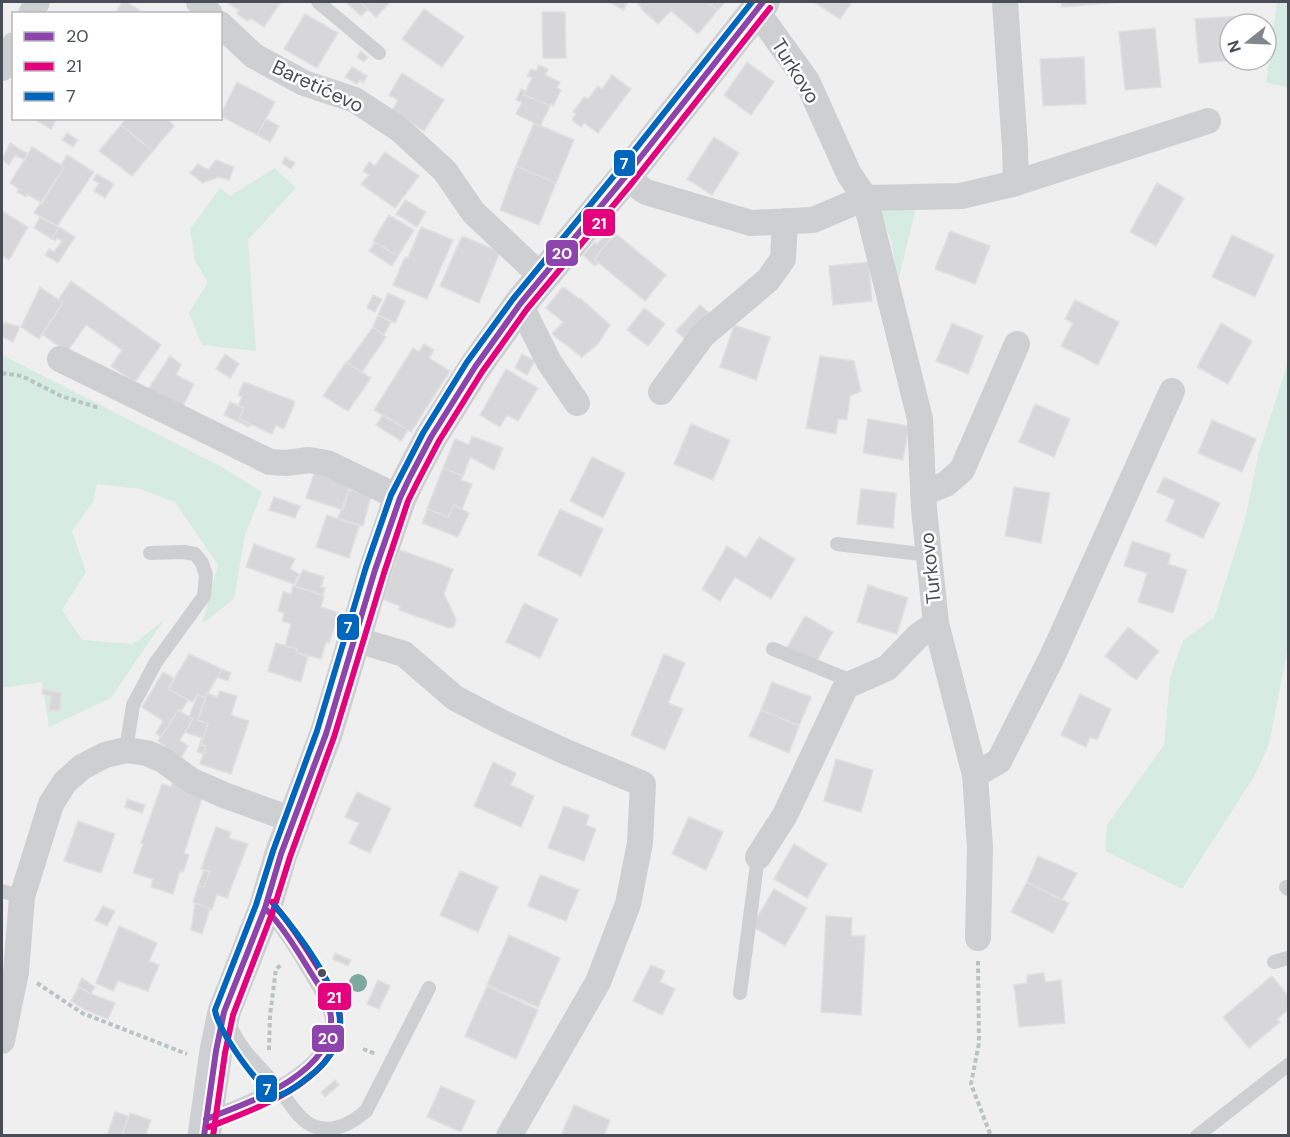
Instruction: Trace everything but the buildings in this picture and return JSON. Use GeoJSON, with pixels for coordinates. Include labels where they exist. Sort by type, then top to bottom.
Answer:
{"type":"FeatureCollection","features":[{"type":"Feature","properties":{"kind":"main road","name":"Turkovo"},"geometry":{"type":"LineString","coordinates":[[205,1127],[224,1012],[265,908],[326,734],[375,570],[400,498],[437,427],[475,367],[520,304],[625,177],[760,6]]}},
{"type":"Feature","properties":{"kind":"street"},"geometry":{"type":"LineString","coordinates":[[1005,2],[1016,183]]}},
{"type":"Feature","properties":{"kind":"street","name":"Turkovo"},"geometry":{"type":"LineString","coordinates":[[760,6],[807,81],[849,174],[866,198],[920,419],[923,493],[936,623],[975,775],[980,847],[978,938]]}},
{"type":"Feature","properties":{"kind":"street","name":"Baretićevo"},"geometry":{"type":"LineString","coordinates":[[222,26],[254,56],[304,83],[355,100],[399,129],[445,171],[472,212],[541,276]]}},
{"type":"Feature","properties":{"kind":"street"},"geometry":{"type":"LineString","coordinates":[[2,68],[12,49]]}},
{"type":"Feature","properties":{"kind":"street"},"geometry":{"type":"LineString","coordinates":[[625,177],[646,192],[750,223],[813,220],[866,198],[961,196],[1016,183],[1208,121]]}},
{"type":"Feature","properties":{"kind":"street"},"geometry":{"type":"LineString","coordinates":[[661,392],[703,335],[768,280],[783,259],[785,221]]}},
{"type":"Feature","properties":{"kind":"street"},"geometry":{"type":"LineString","coordinates":[[520,304],[549,362],[577,403]]}},
{"type":"Feature","properties":{"kind":"street"},"geometry":{"type":"LineString","coordinates":[[923,493],[946,484],[963,470],[1017,345]]}},
{"type":"Feature","properties":{"kind":"street"},"geometry":{"type":"LineString","coordinates":[[60,359],[270,462],[286,464],[309,460],[327,463],[400,498]]}},
{"type":"Feature","properties":{"kind":"street"},"geometry":{"type":"LineString","coordinates":[[975,775],[999,761],[1052,657],[1172,391]]}},
{"type":"Feature","properties":{"kind":"street"},"geometry":{"type":"LineString","coordinates":[[758,857],[784,815],[846,686],[886,668],[918,636],[936,623]]}},
{"type":"Feature","properties":{"kind":"street"},"geometry":{"type":"LineString","coordinates":[[354,639],[404,654],[455,698],[566,752],[643,784],[640,843],[628,904],[598,982],[509,1136]]}},
{"type":"Feature","properties":{"kind":"street"},"geometry":{"type":"LineString","coordinates":[[2,1041],[16,972],[12,894],[51,804],[65,782],[82,767],[105,755],[126,750],[147,753],[163,760],[192,781],[294,820]]}},
{"type":"Feature","properties":{"kind":"lane"},"geometry":{"type":"LineString","coordinates":[[318,2],[379,53]]}},
{"type":"Feature","properties":{"kind":"lane"},"geometry":{"type":"LineString","coordinates":[[837,544],[929,555]]}},
{"type":"Feature","properties":{"kind":"lane"},"geometry":{"type":"LineString","coordinates":[[126,750],[133,705],[156,662],[204,596],[206,575],[202,563],[195,554],[150,553]]}},
{"type":"Feature","properties":{"kind":"lane"},"geometry":{"type":"LineString","coordinates":[[773,650],[854,682]]}},
{"type":"Feature","properties":{"kind":"lane"},"geometry":{"type":"LineString","coordinates":[[740,993],[758,857]]}},
{"type":"Feature","properties":{"kind":"lane"},"geometry":{"type":"LineString","coordinates":[[205,1127],[299,1073],[319,1056],[326,1045],[332,1020],[329,1009],[299,954],[277,921],[265,908]]}},
{"type":"Feature","properties":{"kind":"lane"},"geometry":{"type":"LineString","coordinates":[[1274,962],[1288,958]]}},
{"type":"Feature","properties":{"kind":"lane"},"geometry":{"type":"LineString","coordinates":[[224,1012],[232,1032],[242,1046],[290,1104],[313,1126],[325,1129],[337,1128],[355,1121],[366,1111],[429,988]]}},
{"type":"Feature","properties":{"kind":"lane"},"geometry":{"type":"LineString","coordinates":[[1197,1136],[1288,1065]]}},
{"type":"Feature","properties":{"kind":"path"},"geometry":{"type":"LineString","coordinates":[[978,938],[979,1043],[971,1084],[991,1136]]}},
{"type":"Feature","properties":{"kind":"path"},"geometry":{"type":"LineString","coordinates":[[266,1053],[270,1049],[270,1015],[276,969],[282,964]]}},
{"type":"Feature","properties":{"kind":"path"},"geometry":{"type":"LineString","coordinates":[[36,982],[82,1013],[195,1057]]}},
{"type":"Feature","properties":{"kind":"path"},"geometry":{"type":"LineString","coordinates":[[363,1049],[379,1056]]}},
{"type":"Feature","properties":{"kind":"green space"},"geometry":{"type":"Polygon","coordinates":[[[1277,2],[1288,2],[1288,87],[1266,83],[1267,72],[1278,72],[1278,12],[1276,12],[1277,2]]]}},
{"type":"Feature","properties":{"kind":"green space"},"geometry":{"type":"Polygon","coordinates":[[[275,168],[296,188],[248,240],[256,351],[202,345],[189,313],[208,282],[195,261],[190,229],[220,188],[230,196],[275,168]]]}},
{"type":"Feature","properties":{"kind":"green space"},"geometry":{"type":"Polygon","coordinates":[[[887,203],[917,203],[899,278],[896,277],[892,242],[879,211],[887,203]]]}},
{"type":"Feature","properties":{"kind":"green space"},"geometry":{"type":"Polygon","coordinates":[[[2,355],[222,467],[262,492],[245,535],[234,599],[202,624],[218,565],[175,502],[140,489],[97,484],[93,502],[72,531],[86,572],[62,610],[82,640],[133,644],[164,620],[111,698],[49,727],[42,682],[2,688],[2,355]]]}},
{"type":"Feature","properties":{"kind":"green space"},"geometry":{"type":"Polygon","coordinates":[[[1288,362],[1288,647],[1269,744],[1255,775],[1182,889],[1105,851],[1107,825],[1164,745],[1170,678],[1183,640],[1214,618],[1245,520],[1259,452],[1288,362]]]}},
{"type":"Feature","properties":{"kind":"transit line","name":"7"},"geometry":{"type":"LineString","coordinates":[[275,906],[305,945],[325,977],[338,1009],[340,1023],[336,1043],[326,1061],[297,1086],[277,1096],[260,1083],[240,1058],[223,1031],[215,1010],[256,905],[273,851],[317,731],[366,567],[391,495],[423,433],[467,362],[513,299],[752,2]]}},
{"type":"Feature","properties":{"kind":"transit line","name":"20"},"geometry":{"type":"LineString","coordinates":[[204,1136],[224,1012],[265,908],[281,854],[326,734],[375,570],[400,498],[410,477],[431,437],[475,367],[520,304],[625,177],[763,2]]}},
{"type":"Feature","properties":{"kind":"transit line","name":"21"},"geometry":{"type":"LineString","coordinates":[[213,1136],[233,1015],[273,911],[290,857],[334,737],[408,501],[439,441],[482,372],[527,309],[632,183],[770,8]]}},
{"type":"Feature","properties":{"kind":"transit line","name":"21"},"geometry":{"type":"LineString","coordinates":[[209,1127],[250,1111],[294,1088],[313,1074],[329,1057],[338,1038],[340,1016],[334,996],[301,941],[272,902]]}},
{"type":"Feature","properties":{"kind":"transit line","name":"20"},"geometry":{"type":"LineString","coordinates":[[206,1119],[265,1095],[285,1084],[319,1055],[328,1038],[331,1018],[326,998],[293,945],[265,908]]}}]}
